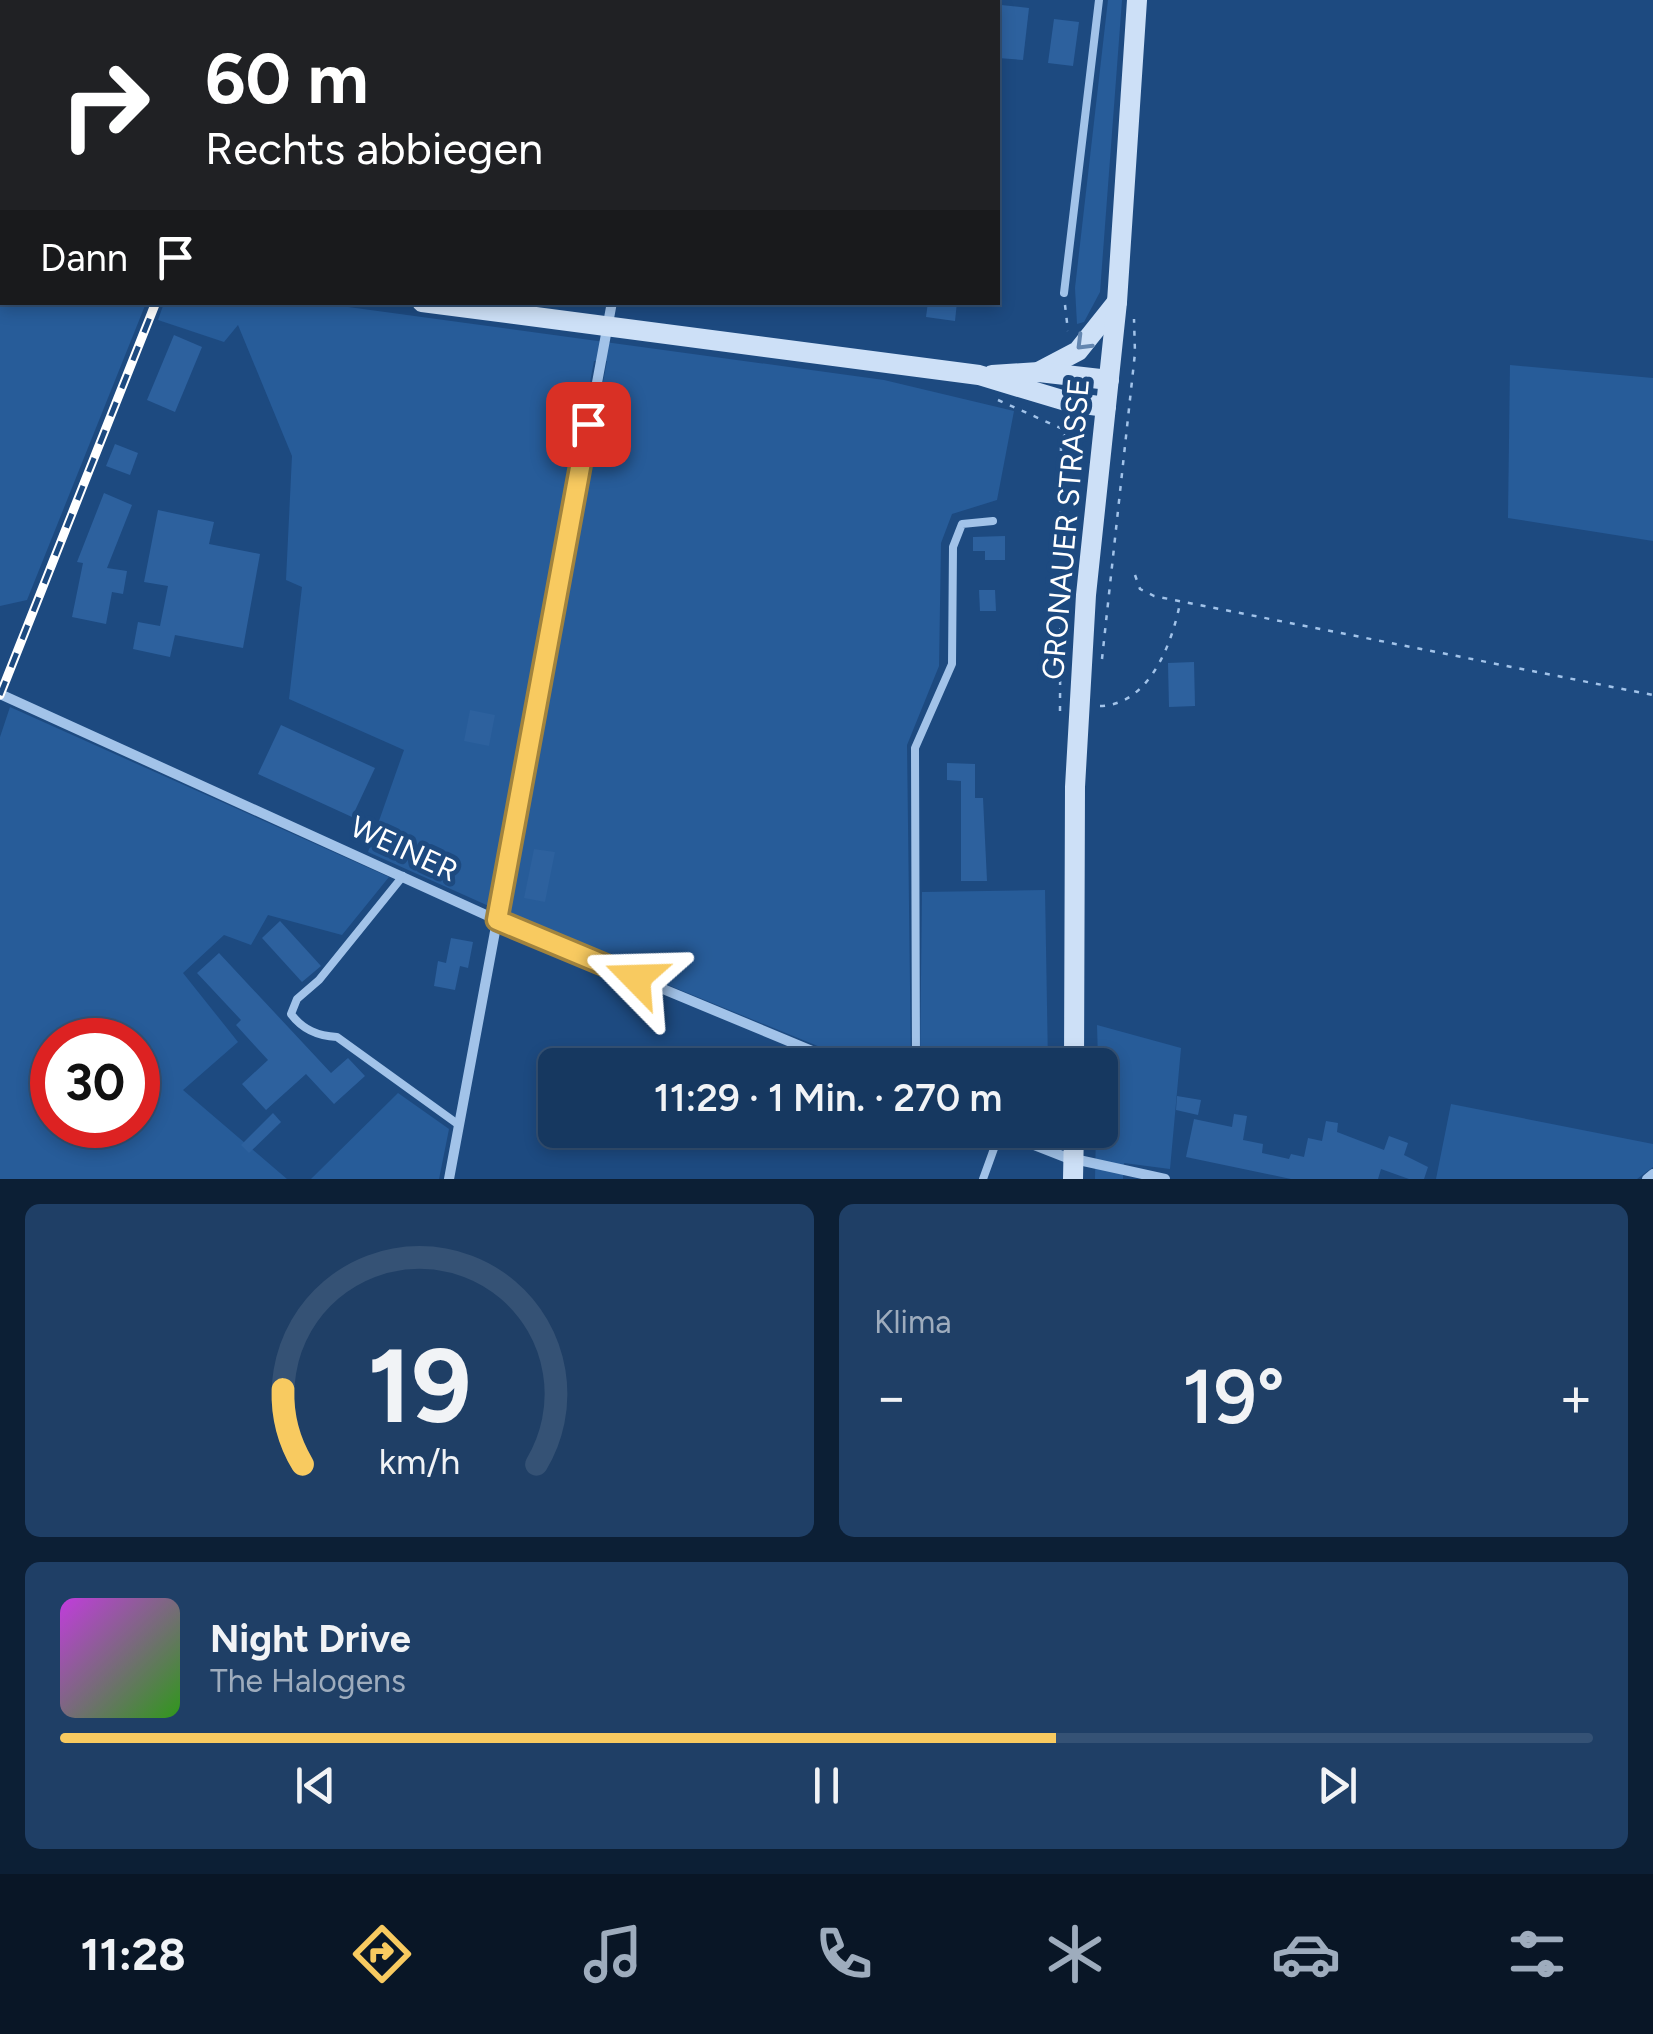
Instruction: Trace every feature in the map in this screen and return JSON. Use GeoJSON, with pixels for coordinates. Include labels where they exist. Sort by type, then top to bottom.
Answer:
{"type":"FeatureCollection","features":[{"type":"Feature","properties":{"kind":"main road","name":"GRONAUER STRASSE"},"geometry":{"type":"LineString","coordinates":[[1074,1048],[1075,788],[1086,594],[1117,302],[1136,0]]}},
{"type":"Feature","properties":{"kind":"main road"},"geometry":{"type":"LineString","coordinates":[[1038,372],[1078,351],[1117,302]]}},
{"type":"Feature","properties":{"kind":"main road"},"geometry":{"type":"LineString","coordinates":[[444,305],[978,375],[1069,402],[1106,406]]}},
{"type":"Feature","properties":{"kind":"main road"},"geometry":{"type":"LineString","coordinates":[[978,375],[1038,372],[1109,380]]}},
{"type":"Feature","properties":{"kind":"street"},"geometry":{"type":"LineString","coordinates":[[449,1179],[611,305]]}},
{"type":"Feature","properties":{"kind":"street","name":"WEINER"},"geometry":{"type":"LineString","coordinates":[[0,694],[497,920],[805,1048]]}},
{"type":"Feature","properties":{"kind":"street"},"geometry":{"type":"LineString","coordinates":[[1032,1148],[1073,1169],[1165,1179]]}},
{"type":"Feature","properties":{"kind":"street"},"geometry":{"type":"LineString","coordinates":[[1646,1179],[1653,1174]]}},
{"type":"Feature","properties":{"kind":"lane"},"geometry":{"type":"LineString","coordinates":[[1064,293],[1099,0]]}},
{"type":"Feature","properties":{"kind":"lane"},"geometry":{"type":"LineString","coordinates":[[916,1048],[916,748],[952,664],[953,546],[962,524],[993,521]]}},
{"type":"Feature","properties":{"kind":"lane"},"geometry":{"type":"LineString","coordinates":[[403,876],[319,980],[297,998],[291,1014],[298,1024],[320,1036],[338,1037],[459,1125]]}},
{"type":"Feature","properties":{"kind":"lane"},"geometry":{"type":"LineString","coordinates":[[983,1179],[993,1148]]}},
{"type":"Feature","properties":{"kind":"path"},"geometry":{"type":"LineString","coordinates":[[1102,664],[1136,328],[1134,318],[1117,302]]}},
{"type":"Feature","properties":{"kind":"path"},"geometry":{"type":"LineString","coordinates":[[1135,575],[1140,590],[1180,602],[1653,696]]}},
{"type":"Feature","properties":{"kind":"path"},"geometry":{"type":"LineString","coordinates":[[1099,694],[1098,706],[1118,704],[1136,695],[1167,649],[1180,602]]}},
{"type":"Feature","properties":{"kind":"shaded area"},"geometry":{"type":"Polygon","coordinates":[[[1108,0],[1122,0],[1100,292],[1084,322],[1077,324],[1075,288],[1108,0]]]}},
{"type":"Feature","properties":{"kind":"shaded area"},"geometry":{"type":"Polygon","coordinates":[[[0,305],[145,305],[27,600],[0,606],[0,305]]]}},
{"type":"Feature","properties":{"kind":"shaded area"},"geometry":{"type":"Polygon","coordinates":[[[163,305],[334,305],[884,380],[1014,411],[997,500],[952,514],[941,543],[939,666],[907,745],[911,1048],[822,1048],[504,918],[503,898],[607,361],[594,361],[491,907],[368,852],[404,750],[289,699],[302,587],[286,580],[292,456],[238,325],[224,342],[158,320],[163,305]]]}},
{"type":"Feature","properties":{"kind":"shaded area"},"geometry":{"type":"Polygon","coordinates":[[[1510,365],[1653,378],[1653,541],[1508,518],[1510,365]]]}},
{"type":"Feature","properties":{"kind":"shaded area"},"geometry":{"type":"Polygon","coordinates":[[[10,707],[389,877],[342,935],[268,915],[251,945],[224,935],[183,973],[238,1042],[183,1090],[287,1179],[0,1179],[0,737],[10,707]]]}},
{"type":"Feature","properties":{"kind":"shaded area"},"geometry":{"type":"Polygon","coordinates":[[[1045,890],[1048,1048],[920,1048],[922,892],[1045,890]]]}},
{"type":"Feature","properties":{"kind":"shaded area"},"geometry":{"type":"Polygon","coordinates":[[[1097,1025],[1181,1048],[1170,1169],[1124,1163],[1123,1179],[1095,1179],[1096,1148],[1118,1148],[1118,1048],[1098,1048],[1097,1025]]]}},
{"type":"Feature","properties":{"kind":"shaded area"},"geometry":{"type":"Polygon","coordinates":[[[398,1093],[449,1129],[439,1179],[311,1179],[398,1093]]]}},
{"type":"Feature","properties":{"kind":"shaded area"},"geometry":{"type":"Polygon","coordinates":[[[1451,1104],[1653,1144],[1653,1167],[1637,1179],[1436,1179],[1451,1104]]]}},
{"type":"Feature","properties":{"kind":"building"},"geometry":{"type":"Polygon","coordinates":[[[1001,5],[1029,8],[1023,60],[1000,58],[1001,5]]]}},
{"type":"Feature","properties":{"kind":"building"},"geometry":{"type":"Polygon","coordinates":[[[1054,19],[1079,22],[1073,66],[1048,63],[1054,19]]]}},
{"type":"Feature","properties":{"kind":"building"},"geometry":{"type":"Polygon","coordinates":[[[928,305],[957,305],[955,321],[926,317],[928,305]]]}},
{"type":"Feature","properties":{"kind":"building"},"geometry":{"type":"Polygon","coordinates":[[[174,335],[202,347],[175,412],[147,400],[174,335]]]}},
{"type":"Feature","properties":{"kind":"building"},"geometry":{"type":"Polygon","coordinates":[[[115,444],[138,453],[130,475],[106,466],[115,444]]]}},
{"type":"Feature","properties":{"kind":"building"},"geometry":{"type":"Polygon","coordinates":[[[104,493],[132,505],[107,568],[127,571],[123,594],[112,592],[106,624],[72,617],[83,563],[77,562],[104,493]]]}},
{"type":"Feature","properties":{"kind":"building"},"geometry":{"type":"Polygon","coordinates":[[[158,510],[214,522],[209,544],[260,554],[243,648],[175,635],[170,657],[133,649],[138,622],[160,626],[168,586],[144,582],[158,510]]]}},
{"type":"Feature","properties":{"kind":"building"},"geometry":{"type":"Polygon","coordinates":[[[1005,536],[1005,560],[985,560],[985,551],[973,551],[973,537],[1005,536]]]}},
{"type":"Feature","properties":{"kind":"building"},"geometry":{"type":"Polygon","coordinates":[[[979,590],[995,590],[996,611],[980,611],[979,590]]]}},
{"type":"Feature","properties":{"kind":"building"},"geometry":{"type":"Polygon","coordinates":[[[1194,662],[1195,706],[1169,707],[1168,663],[1194,662]]]}},
{"type":"Feature","properties":{"kind":"building"},"geometry":{"type":"Polygon","coordinates":[[[470,710],[495,715],[489,746],[464,741],[470,710]]]}},
{"type":"Feature","properties":{"kind":"building"},"geometry":{"type":"Polygon","coordinates":[[[281,725],[375,768],[352,817],[258,774],[281,725]]]}},
{"type":"Feature","properties":{"kind":"building"},"geometry":{"type":"Polygon","coordinates":[[[947,763],[975,764],[975,798],[983,798],[987,881],[961,881],[961,781],[947,780],[947,763]]]}},
{"type":"Feature","properties":{"kind":"building"},"geometry":{"type":"Polygon","coordinates":[[[534,849],[555,852],[545,902],[524,898],[534,849]]]}},
{"type":"Feature","properties":{"kind":"building"},"geometry":{"type":"Polygon","coordinates":[[[280,921],[321,966],[302,982],[262,938],[280,921]]]}},
{"type":"Feature","properties":{"kind":"building"},"geometry":{"type":"Polygon","coordinates":[[[451,938],[473,942],[468,968],[460,966],[455,990],[434,986],[438,961],[446,963],[451,938]]]}},
{"type":"Feature","properties":{"kind":"building"},"geometry":{"type":"Polygon","coordinates":[[[219,953],[331,1073],[348,1058],[365,1076],[334,1104],[306,1074],[266,1110],[242,1084],[268,1060],[236,1025],[241,1020],[197,973],[219,953]]]}},
{"type":"Feature","properties":{"kind":"building"},"geometry":{"type":"Polygon","coordinates":[[[1177,1096],[1201,1100],[1198,1115],[1176,1110],[1177,1096]]]}},
{"type":"Feature","properties":{"kind":"building"},"geometry":{"type":"Polygon","coordinates":[[[273,1113],[281,1122],[249,1153],[241,1145],[273,1113]]]}},
{"type":"Feature","properties":{"kind":"building"},"geometry":{"type":"Polygon","coordinates":[[[1234,1114],[1247,1116],[1243,1140],[1263,1144],[1262,1153],[1289,1159],[1291,1154],[1304,1157],[1308,1138],[1322,1141],[1326,1121],[1338,1123],[1337,1132],[1384,1150],[1389,1136],[1408,1143],[1404,1155],[1428,1167],[1424,1179],[1409,1179],[1381,1169],[1378,1179],[1291,1179],[1186,1157],[1194,1119],[1232,1127],[1234,1114]]]}},
{"type":"Feature","properties":{"kind":"railway"},"geometry":{"type":"LineString","coordinates":[[0,695],[155,305]]}},
{"type":"Feature","properties":{"kind":"route"},"geometry":{"type":"LineString","coordinates":[[588,424],[497,920],[636,978]]}}]}
